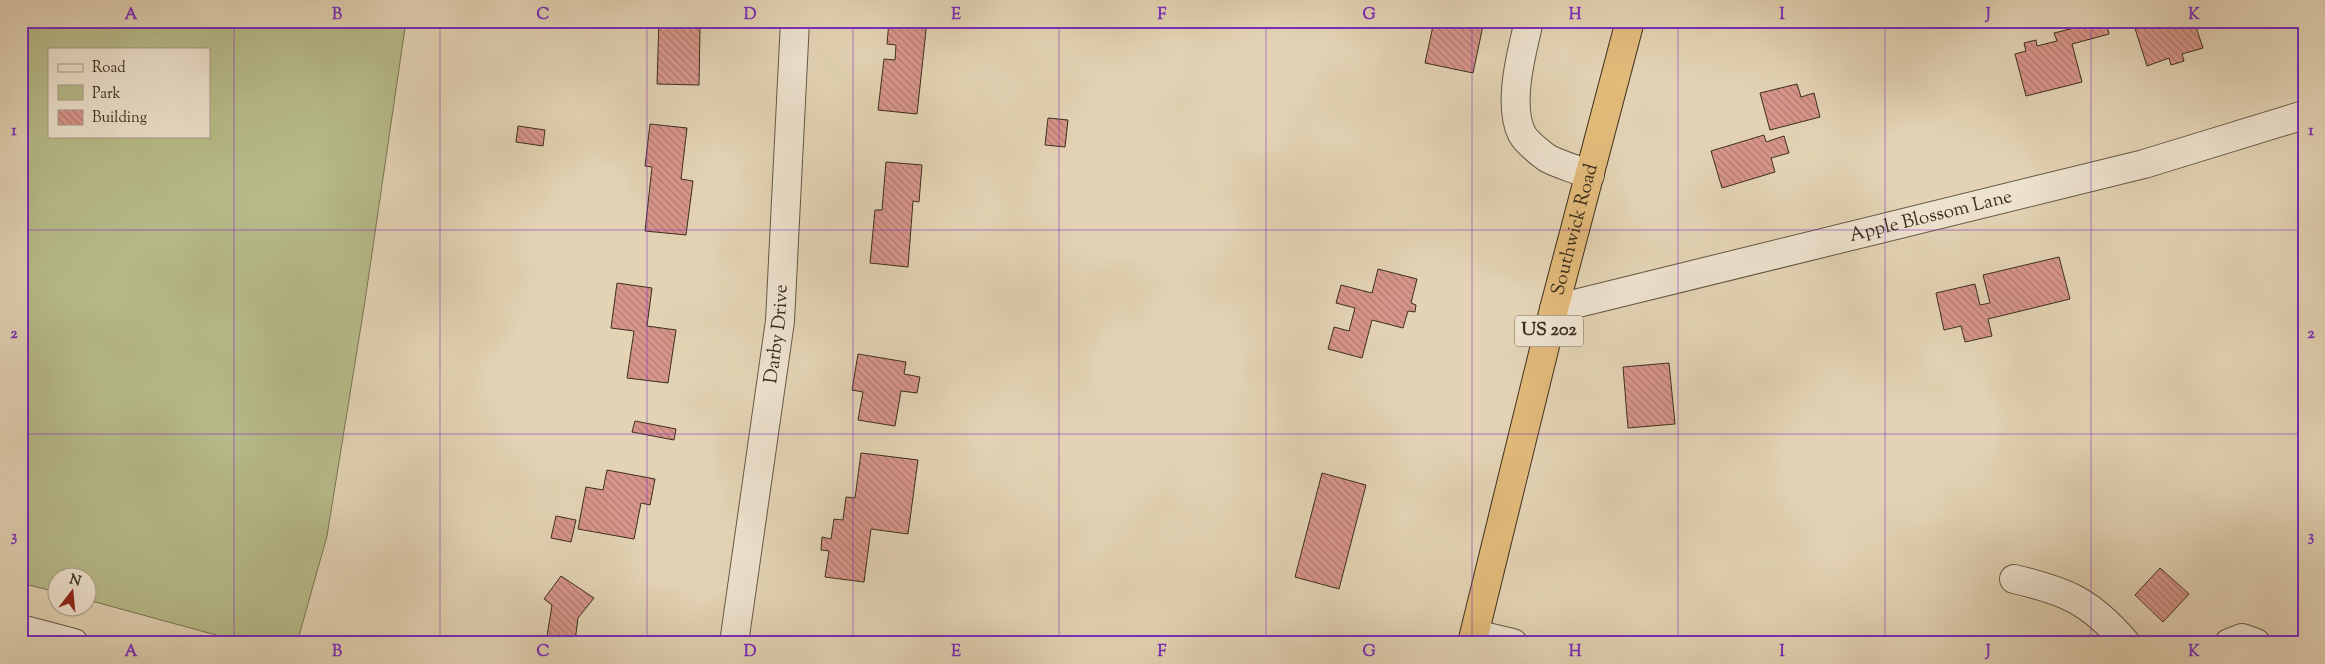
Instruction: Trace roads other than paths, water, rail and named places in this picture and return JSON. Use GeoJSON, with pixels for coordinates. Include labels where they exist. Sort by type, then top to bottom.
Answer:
{"type":"FeatureCollection","features":[{"type":"Feature","properties":{"kind":"highway","name":"Southwick Road"},"geometry":{"type":"LineString","coordinates":[[1474,638],[1554,309],[1630,21]]}},
{"type":"Feature","properties":{"kind":"street","name":"Darby Drive"},"geometry":{"type":"LineString","coordinates":[[734,643],[780,320],[794,21]]}},
{"type":"Feature","properties":{"kind":"street"},"geometry":{"type":"LineString","coordinates":[[1529,21],[1520,59],[1517,99],[1522,134],[1533,147],[1548,158],[1590,175]]}},
{"type":"Feature","properties":{"kind":"street","name":"Apple Blossom Lane"},"geometry":{"type":"LineString","coordinates":[[1554,309],[2144,164],[2304,115]]}},
{"type":"Feature","properties":{"kind":"street"},"geometry":{"type":"LineString","coordinates":[[2014,579],[2060,591],[2083,602],[2097,612],[2126,643]]}},
{"type":"Feature","properties":{"kind":"street"},"geometry":{"type":"LineString","coordinates":[[21,629],[74,643]]}},
{"type":"Feature","properties":{"kind":"street"},"geometry":{"type":"LineString","coordinates":[[1474,638],[1513,643]]}},
{"type":"Feature","properties":{"kind":"street"},"geometry":{"type":"LineString","coordinates":[[2229,643],[2242,638],[2256,643]]}}]}
